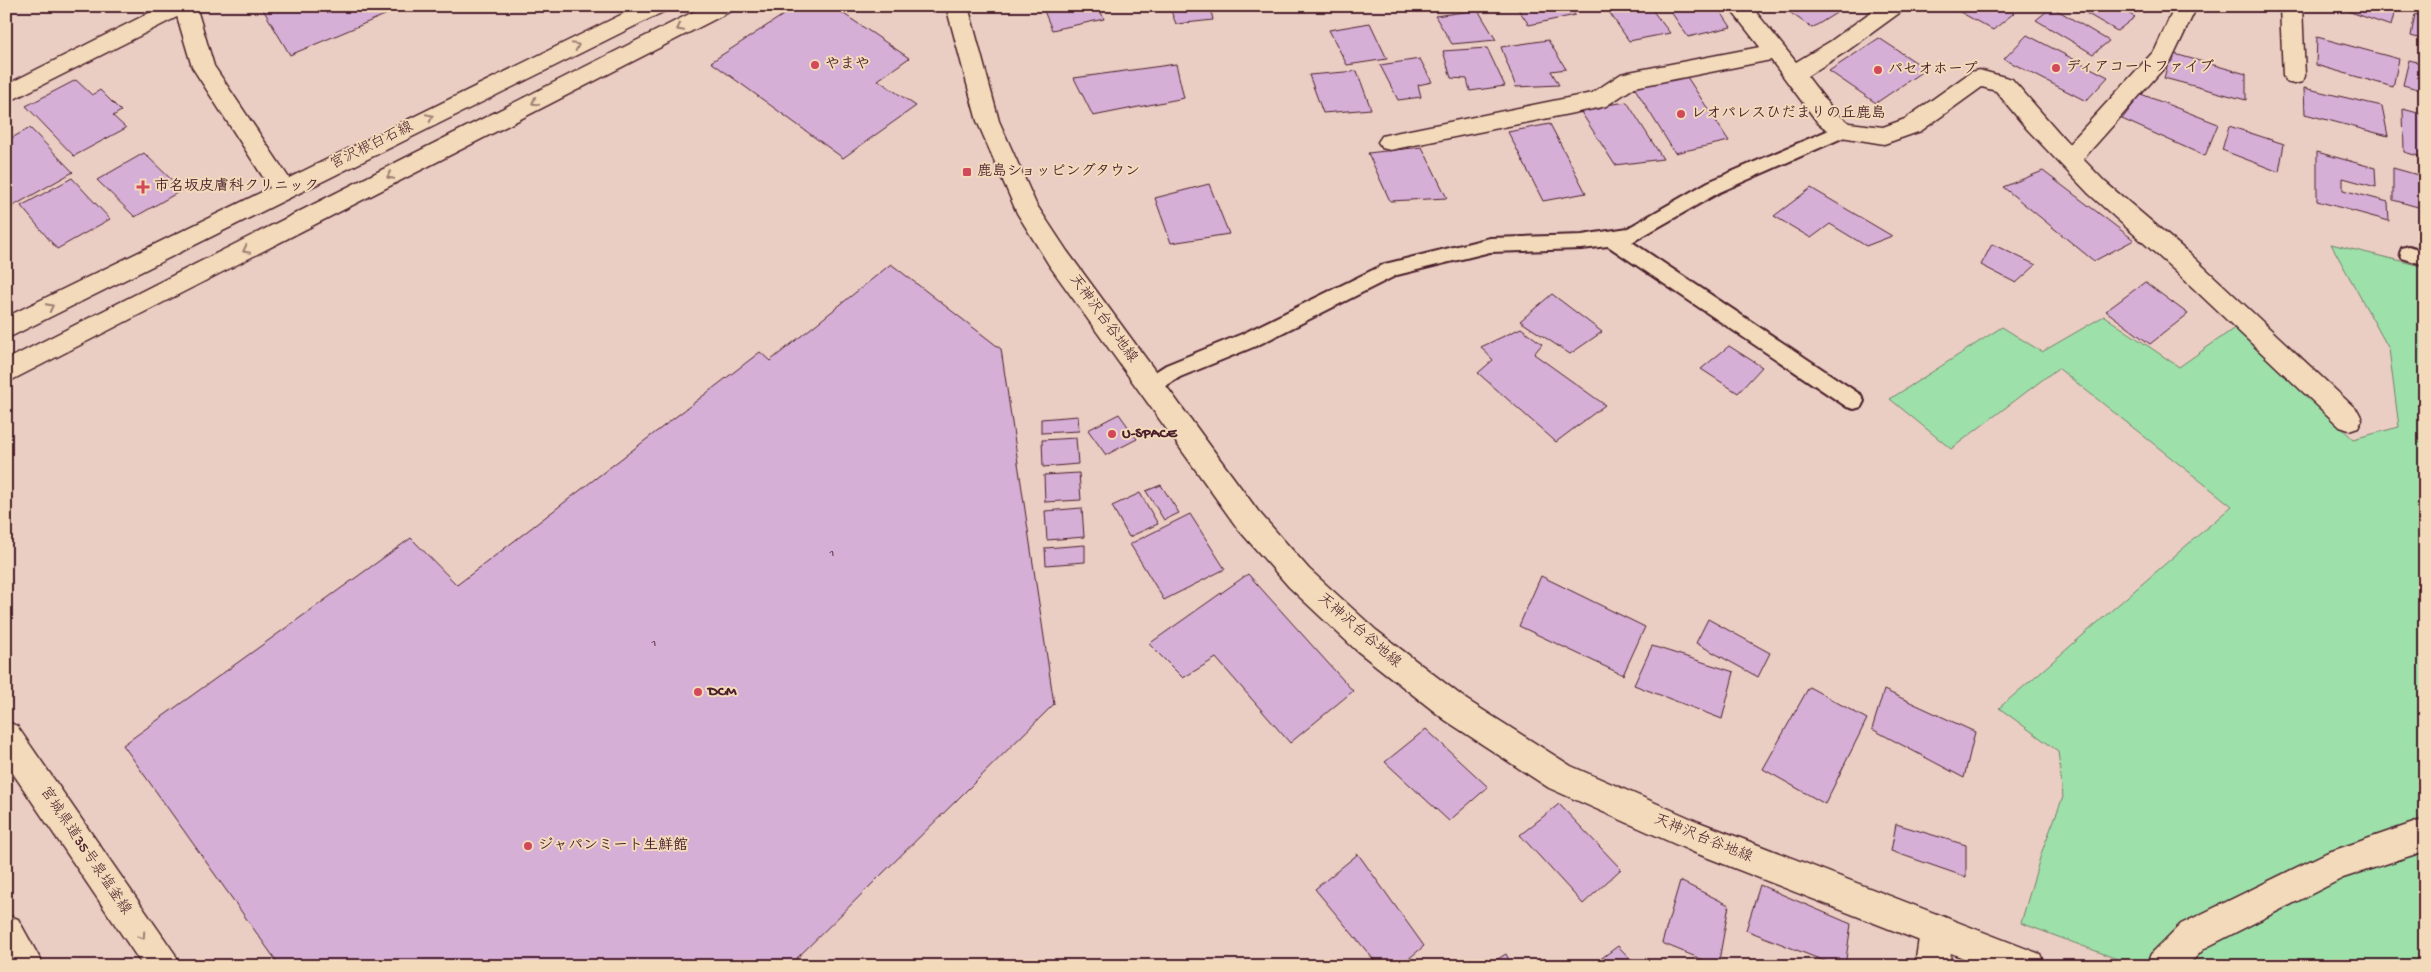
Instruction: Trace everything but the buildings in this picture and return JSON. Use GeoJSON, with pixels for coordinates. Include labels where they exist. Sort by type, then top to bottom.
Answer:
{"type":"FeatureCollection","features":[{"type":"Feature","properties":{"kind":"street"},"geometry":{"type":"LineString","coordinates":[[6,95],[181,6]]}},
{"type":"Feature","properties":{"kind":"street"},"geometry":{"type":"LineString","coordinates":[[185,6],[203,67],[284,190]]}},
{"type":"Feature","properties":{"kind":"street","name":"宮沢根白石線"},"geometry":{"type":"LineString","coordinates":[[6,328],[658,6]]}},
{"type":"Feature","properties":{"kind":"street"},"geometry":{"type":"LineString","coordinates":[[6,372],[723,6]]}},
{"type":"Feature","properties":{"kind":"street","name":"天神沢台谷地線"},"geometry":{"type":"LineString","coordinates":[[957,6],[988,121],[1025,208],[1058,258],[1248,520],[1300,578],[1366,640],[1456,710],[1560,777],[1693,836],[2028,966]]}},
{"type":"Feature","properties":{"kind":"street"},"geometry":{"type":"LineString","coordinates":[[1738,6],[1776,51],[1826,117],[1843,130],[1884,136],[1913,125],[1979,78],[2004,84],[2035,123],[2097,188],[2182,262],[2349,419]]}},
{"type":"Feature","properties":{"kind":"street"},"geometry":{"type":"LineString","coordinates":[[1794,74],[1839,46],[1894,6]]}},
{"type":"Feature","properties":{"kind":"street"},"geometry":{"type":"LineString","coordinates":[[2068,158],[2083,146],[2164,54],[2186,6]]}},
{"type":"Feature","properties":{"kind":"street"},"geometry":{"type":"LineString","coordinates":[[2291,6],[2294,76]]}},
{"type":"Feature","properties":{"kind":"street"},"geometry":{"type":"LineString","coordinates":[[1390,142],[1598,100],[1629,80],[1776,51]]}},
{"type":"Feature","properties":{"kind":"street","name":"宮城県道35号泉塩釜線"},"geometry":{"type":"LineString","coordinates":[[6,736],[163,966]]}},
{"type":"Feature","properties":{"kind":"street"},"geometry":{"type":"LineString","coordinates":[[2163,966],[2192,936],[2337,864],[2425,835]]}},
{"type":"Feature","properties":{"kind":"street"},"geometry":{"type":"LineString","coordinates":[[6,932],[27,966]]}},
{"type":"Feature","properties":{"kind":"street"},"geometry":{"type":"LineString","coordinates":[[1932,966],[1937,932]]}},
{"type":"Feature","properties":{"kind":"lane"},"geometry":{"type":"LineString","coordinates":[[1150,385],[1173,371],[1248,340],[1392,268],[1490,244],[1582,242],[1632,235],[1714,187],[1843,130]]}},
{"type":"Feature","properties":{"kind":"lane"},"geometry":{"type":"LineString","coordinates":[[1612,238],[1854,401]]}},
{"type":"Feature","properties":{"kind":"green space"},"geometry":{"type":"Polygon","coordinates":[[[2331,244],[2425,267],[2425,966],[2136,966],[2021,923],[2042,851],[2063,797],[2058,751],[1999,708],[2232,506],[2058,368],[1951,449],[1890,399],[2002,327],[2042,352],[2104,316],[2179,367],[2236,327],[2353,439],[2399,427],[2389,349],[2331,244]]]}},
{"type":"Feature","properties":{"kind":"place","name":"やまや"},"geometry":{"type":"Point","coordinates":[815,65]}},
{"type":"Feature","properties":{"kind":"place","name":"ディアコートファイブ"},"geometry":{"type":"Point","coordinates":[2056,68]}},
{"type":"Feature","properties":{"kind":"place","name":"パセオホープ"},"geometry":{"type":"Point","coordinates":[1878,70]}},
{"type":"Feature","properties":{"kind":"place","name":"レオパレスひだまりの丘鹿島"},"geometry":{"type":"Point","coordinates":[1681,114]}},
{"type":"Feature","properties":{"kind":"place","name":"鹿島ショッピングタウン"},"geometry":{"type":"Point","coordinates":[967,172]}},
{"type":"Feature","properties":{"kind":"place","name":"市名坂皮膚科クリニック"},"geometry":{"type":"Point","coordinates":[143,187]}},
{"type":"Feature","properties":{"kind":"place","name":"U-SPACE"},"geometry":{"type":"Point","coordinates":[1112,434]}},
{"type":"Feature","properties":{"kind":"place","name":"DCM"},"geometry":{"type":"Point","coordinates":[698,692]}},
{"type":"Feature","properties":{"kind":"place","name":"ジャパンミート生鮮館"},"geometry":{"type":"Point","coordinates":[528,846]}}]}
